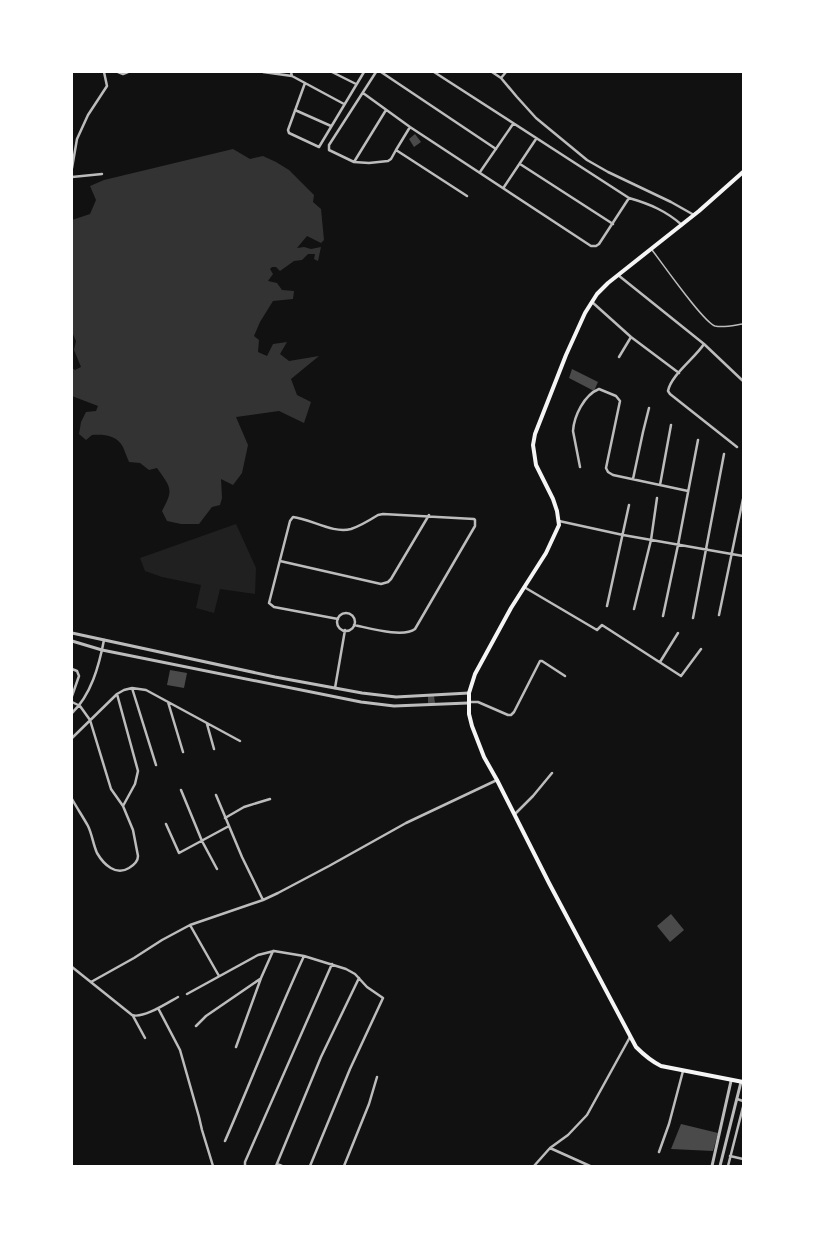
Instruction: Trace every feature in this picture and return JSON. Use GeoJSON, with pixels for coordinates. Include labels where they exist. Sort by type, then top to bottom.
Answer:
{"type":"FeatureCollection","features":[{"type":"Feature","properties":{"kind":"highway"},"geometry":{"type":"LineString","coordinates":[[742,1082],[661,1066],[652,1062],[644,1055],[630,1037],[484,757],[472,726],[468,703],[469,693],[475,674],[511,608],[546,553],[559,525],[553,499],[536,465],[533,445],[535,434],[566,355],[585,313],[608,283],[682,225],[743,172]]}},
{"type":"Feature","properties":{"kind":"street"},"geometry":{"type":"LineString","coordinates":[[72,168],[77,139],[88,115],[106,86],[104,72]]}},
{"type":"Feature","properties":{"kind":"street"},"geometry":{"type":"LineString","coordinates":[[118,72],[123,74],[128,72]]}},
{"type":"Feature","properties":{"kind":"street"},"geometry":{"type":"LineString","coordinates":[[265,72],[292,76],[344,104]]}},
{"type":"Feature","properties":{"kind":"street"},"geometry":{"type":"LineString","coordinates":[[291,72],[292,76]]}},
{"type":"Feature","properties":{"kind":"street"},"geometry":{"type":"LineString","coordinates":[[332,72],[356,84]]}},
{"type":"Feature","properties":{"kind":"street"},"geometry":{"type":"LineString","coordinates":[[305,83],[288,130],[289,133],[316,147],[319,147],[364,72]]}},
{"type":"Feature","properties":{"kind":"street"},"geometry":{"type":"LineString","coordinates":[[376,72],[329,145],[329,150],[354,162],[369,163],[388,161],[391,159],[410,127]]}},
{"type":"Feature","properties":{"kind":"street"},"geometry":{"type":"LineString","coordinates":[[381,72],[496,149]]}},
{"type":"Feature","properties":{"kind":"street"},"geometry":{"type":"LineString","coordinates":[[434,72],[629,198],[659,208],[671,215],[682,225]]}},
{"type":"Feature","properties":{"kind":"street"},"geometry":{"type":"LineString","coordinates":[[492,72],[501,78],[536,118],[588,160],[608,172],[671,202],[694,215]]}},
{"type":"Feature","properties":{"kind":"street"},"geometry":{"type":"LineString","coordinates":[[501,78],[506,72]]}},
{"type":"Feature","properties":{"kind":"street"},"geometry":{"type":"LineString","coordinates":[[363,93],[410,127],[591,246],[596,246],[599,244],[629,198]]}},
{"type":"Feature","properties":{"kind":"street"},"geometry":{"type":"LineString","coordinates":[[295,110],[331,126]]}},
{"type":"Feature","properties":{"kind":"street"},"geometry":{"type":"LineString","coordinates":[[354,162],[386,110]]}},
{"type":"Feature","properties":{"kind":"street"},"geometry":{"type":"LineString","coordinates":[[480,172],[514,124]]}},
{"type":"Feature","properties":{"kind":"street"},"geometry":{"type":"LineString","coordinates":[[504,188],[536,139]]}},
{"type":"Feature","properties":{"kind":"street"},"geometry":{"type":"LineString","coordinates":[[396,150],[467,196]]}},
{"type":"Feature","properties":{"kind":"street"},"geometry":{"type":"LineString","coordinates":[[520,164],[613,224]]}},
{"type":"Feature","properties":{"kind":"street"},"geometry":{"type":"LineString","coordinates":[[72,177],[102,174]]}},
{"type":"Feature","properties":{"kind":"street"},"geometry":{"type":"LineString","coordinates":[[618,275],[704,344],[743,381]]}},
{"type":"Feature","properties":{"kind":"street"},"geometry":{"type":"LineString","coordinates":[[592,302],[631,337],[679,373]]}},
{"type":"Feature","properties":{"kind":"street"},"geometry":{"type":"LineString","coordinates":[[619,357],[631,337]]}},
{"type":"Feature","properties":{"kind":"street"},"geometry":{"type":"LineString","coordinates":[[704,344],[679,373],[668,388],[668,391],[737,447]]}},
{"type":"Feature","properties":{"kind":"street"},"geometry":{"type":"LineString","coordinates":[[580,467],[573,426],[586,398],[591,393],[599,389],[616,396],[620,401],[606,468],[608,472],[613,476],[688,491]]}},
{"type":"Feature","properties":{"kind":"street"},"geometry":{"type":"LineString","coordinates":[[633,479],[649,408]]}},
{"type":"Feature","properties":{"kind":"street"},"geometry":{"type":"LineString","coordinates":[[660,485],[671,425]]}},
{"type":"Feature","properties":{"kind":"street"},"geometry":{"type":"LineString","coordinates":[[663,616],[698,440]]}},
{"type":"Feature","properties":{"kind":"street"},"geometry":{"type":"LineString","coordinates":[[693,618],[724,454]]}},
{"type":"Feature","properties":{"kind":"street"},"geometry":{"type":"LineString","coordinates":[[634,609],[651,540],[657,498]]}},
{"type":"Feature","properties":{"kind":"street"},"geometry":{"type":"LineString","coordinates":[[719,615],[743,499]]}},
{"type":"Feature","properties":{"kind":"street"},"geometry":{"type":"LineString","coordinates":[[607,606],[629,505]]}},
{"type":"Feature","properties":{"kind":"street"},"geometry":{"type":"LineString","coordinates":[[338,619],[271,606],[269,603],[290,521],[293,517],[335,529],[344,530],[351,529],[378,515],[384,514],[429,515],[476,520],[476,523],[415,628],[411,631],[397,632],[354,625]]}},
{"type":"Feature","properties":{"kind":"street"},"geometry":{"type":"LineString","coordinates":[[280,561],[385,584],[391,579],[429,515]]}},
{"type":"Feature","properties":{"kind":"street"},"geometry":{"type":"LineString","coordinates":[[559,521],[623,536],[743,556]]}},
{"type":"Feature","properties":{"kind":"street"},"geometry":{"type":"LineString","coordinates":[[524,587],[597,630],[602,625],[681,676],[701,649]]}},
{"type":"Feature","properties":{"kind":"street"},"geometry":{"type":"LineString","coordinates":[[349,613],[355,620],[354,625],[351,629],[345,630],[339,626],[338,619],[340,615],[349,613]]}},
{"type":"Feature","properties":{"kind":"street"},"geometry":{"type":"LineString","coordinates":[[335,688],[345,630]]}},
{"type":"Feature","properties":{"kind":"street"},"geometry":{"type":"LineString","coordinates":[[72,633],[275,677],[359,693],[396,697],[469,693]]}},
{"type":"Feature","properties":{"kind":"street"},"geometry":{"type":"LineString","coordinates":[[660,662],[678,633]]}},
{"type":"Feature","properties":{"kind":"street"},"geometry":{"type":"LineString","coordinates":[[72,713],[80,706],[88,691],[102,650],[104,639]]}},
{"type":"Feature","properties":{"kind":"street"},"geometry":{"type":"LineString","coordinates":[[72,641],[102,650],[358,701],[394,706],[478,702],[508,715],[511,715],[514,712],[540,661],[565,676]]}},
{"type":"Feature","properties":{"kind":"street"},"geometry":{"type":"LineString","coordinates":[[72,669],[77,672],[79,676],[72,696]]}},
{"type":"Feature","properties":{"kind":"street"},"geometry":{"type":"LineString","coordinates":[[274,684],[275,677]]}},
{"type":"Feature","properties":{"kind":"street"},"geometry":{"type":"LineString","coordinates":[[320,693],[322,686]]}},
{"type":"Feature","properties":{"kind":"street"},"geometry":{"type":"LineString","coordinates":[[132,688],[156,765]]}},
{"type":"Feature","properties":{"kind":"street"},"geometry":{"type":"LineString","coordinates":[[72,738],[117,694],[132,688],[146,690],[240,741]]}},
{"type":"Feature","properties":{"kind":"street"},"geometry":{"type":"LineString","coordinates":[[358,701],[359,693]]}},
{"type":"Feature","properties":{"kind":"street"},"geometry":{"type":"LineString","coordinates":[[117,694],[138,771],[135,784],[123,806]]}},
{"type":"Feature","properties":{"kind":"street"},"geometry":{"type":"LineString","coordinates":[[72,702],[80,706],[90,720],[111,789],[123,806],[132,830],[138,859],[135,863],[129,868],[121,871],[115,871],[108,866],[97,852],[88,827],[72,799]]}},
{"type":"Feature","properties":{"kind":"street"},"geometry":{"type":"LineString","coordinates":[[168,702],[183,752]]}},
{"type":"Feature","properties":{"kind":"street"},"geometry":{"type":"LineString","coordinates":[[207,724],[214,749]]}},
{"type":"Feature","properties":{"kind":"street"},"geometry":{"type":"LineString","coordinates":[[514,815],[533,796],[552,773]]}},
{"type":"Feature","properties":{"kind":"street"},"geometry":{"type":"LineString","coordinates":[[91,982],[190,925],[262,900],[316,874],[406,823],[497,780]]}},
{"type":"Feature","properties":{"kind":"street"},"geometry":{"type":"LineString","coordinates":[[181,790],[202,841],[217,870]]}},
{"type":"Feature","properties":{"kind":"street"},"geometry":{"type":"LineString","coordinates":[[216,795],[262,900]]}},
{"type":"Feature","properties":{"kind":"street"},"geometry":{"type":"LineString","coordinates":[[226,818],[244,807],[270,799]]}},
{"type":"Feature","properties":{"kind":"street"},"geometry":{"type":"LineString","coordinates":[[166,824],[180,853],[229,826]]}},
{"type":"Feature","properties":{"kind":"street"},"geometry":{"type":"LineString","coordinates":[[190,925],[219,976]]}},
{"type":"Feature","properties":{"kind":"street"},"geometry":{"type":"LineString","coordinates":[[236,1047],[261,978],[274,951]]}},
{"type":"Feature","properties":{"kind":"street"},"geometry":{"type":"LineString","coordinates":[[187,994],[258,955],[274,951],[304,956],[346,969],[355,974],[367,988],[383,998],[350,1069],[310,1166]]}},
{"type":"Feature","properties":{"kind":"street"},"geometry":{"type":"LineString","coordinates":[[225,1141],[263,1053],[277,1014],[304,956]]}},
{"type":"Feature","properties":{"kind":"street"},"geometry":{"type":"LineString","coordinates":[[245,1166],[245,1162],[332,964]]}},
{"type":"Feature","properties":{"kind":"street"},"geometry":{"type":"LineString","coordinates":[[72,967],[132,1015],[137,1017],[178,998]]}},
{"type":"Feature","properties":{"kind":"street"},"geometry":{"type":"LineString","coordinates":[[196,1026],[206,1016],[261,978]]}},
{"type":"Feature","properties":{"kind":"street"},"geometry":{"type":"LineString","coordinates":[[282,1166],[276,1165],[321,1057],[359,978]]}},
{"type":"Feature","properties":{"kind":"street"},"geometry":{"type":"LineString","coordinates":[[158,1008],[180,1050],[213,1166]]}},
{"type":"Feature","properties":{"kind":"street"},"geometry":{"type":"LineString","coordinates":[[132,1015],[145,1038]]}},
{"type":"Feature","properties":{"kind":"street"},"geometry":{"type":"LineString","coordinates":[[534,1166],[550,1148],[568,1135],[588,1115],[630,1037]]}},
{"type":"Feature","properties":{"kind":"street"},"geometry":{"type":"LineString","coordinates":[[660,1152],[683,1071]]}},
{"type":"Feature","properties":{"kind":"street"},"geometry":{"type":"LineString","coordinates":[[344,1166],[369,1104],[377,1077]]}},
{"type":"Feature","properties":{"kind":"street"},"geometry":{"type":"LineString","coordinates":[[712,1166],[731,1081]]}},
{"type":"Feature","properties":{"kind":"street"},"geometry":{"type":"LineString","coordinates":[[720,1166],[736,1099],[742,1082]]}},
{"type":"Feature","properties":{"kind":"street"},"geometry":{"type":"LineString","coordinates":[[736,1099],[743,1101]]}},
{"type":"Feature","properties":{"kind":"street"},"geometry":{"type":"LineString","coordinates":[[728,1166],[743,1107]]}},
{"type":"Feature","properties":{"kind":"street"},"geometry":{"type":"LineString","coordinates":[[719,1134],[728,1136]]}},
{"type":"Feature","properties":{"kind":"street"},"geometry":{"type":"LineString","coordinates":[[550,1148],[590,1166]]}},
{"type":"Feature","properties":{"kind":"street"},"geometry":{"type":"LineString","coordinates":[[730,1156],[743,1159]]}},
{"type":"Feature","properties":{"kind":"lane"},"geometry":{"type":"LineString","coordinates":[[651,248],[695,306],[710,323],[716,326],[743,324]]}},
{"type":"Feature","properties":{"kind":"shaded area"},"geometry":{"type":"Polygon","coordinates":[[[233,149],[250,159],[263,156],[289,170],[314,195],[313,202],[321,209],[324,240],[321,243],[307,236],[297,248],[304,247],[311,249],[321,247],[318,261],[314,259],[315,254],[308,254],[302,260],[294,261],[280,271],[276,267],[272,267],[270,269],[273,274],[268,281],[277,283],[282,290],[294,291],[293,299],[273,301],[260,322],[254,336],[259,340],[258,352],[267,356],[273,344],[287,342],[280,354],[289,361],[319,356],[291,379],[297,395],[311,402],[304,423],[279,411],[236,417],[248,445],[242,473],[233,485],[221,479],[222,498],[220,505],[212,507],[199,524],[181,524],[167,521],[162,511],[168,498],[169,489],[157,468],[149,470],[140,463],[129,462],[120,443],[109,436],[92,435],[86,440],[79,434],[81,422],[86,412],[96,411],[98,406],[72,396],[72,368],[75,370],[81,367],[74,350],[76,341],[72,332],[72,220],[90,214],[96,200],[90,186],[104,180],[233,149]]]}},
{"type":"Feature","properties":{"kind":"shaded area"},"geometry":{"type":"Polygon","coordinates":[[[236,524],[256,568],[255,594],[220,589],[214,613],[196,608],[201,585],[162,577],[145,571],[140,558],[236,524]]]}},
{"type":"Feature","properties":{"kind":"building"},"geometry":{"type":"Polygon","coordinates":[[[415,134],[421,142],[414,147],[409,139],[415,134]]]}},
{"type":"Feature","properties":{"kind":"building"},"geometry":{"type":"Polygon","coordinates":[[[572,369],[598,382],[594,391],[569,378],[572,369]]]}},
{"type":"Feature","properties":{"kind":"building"},"geometry":{"type":"Polygon","coordinates":[[[170,670],[187,673],[184,688],[167,685],[170,670]]]}},
{"type":"Feature","properties":{"kind":"building"},"geometry":{"type":"Polygon","coordinates":[[[428,696],[434,696],[435,703],[428,703],[428,696]]]}},
{"type":"Feature","properties":{"kind":"building"},"geometry":{"type":"Polygon","coordinates":[[[671,914],[684,930],[670,942],[657,926],[671,914]]]}},
{"type":"Feature","properties":{"kind":"building"},"geometry":{"type":"Polygon","coordinates":[[[681,1124],[718,1133],[713,1151],[671,1149],[681,1124]]]}}]}
